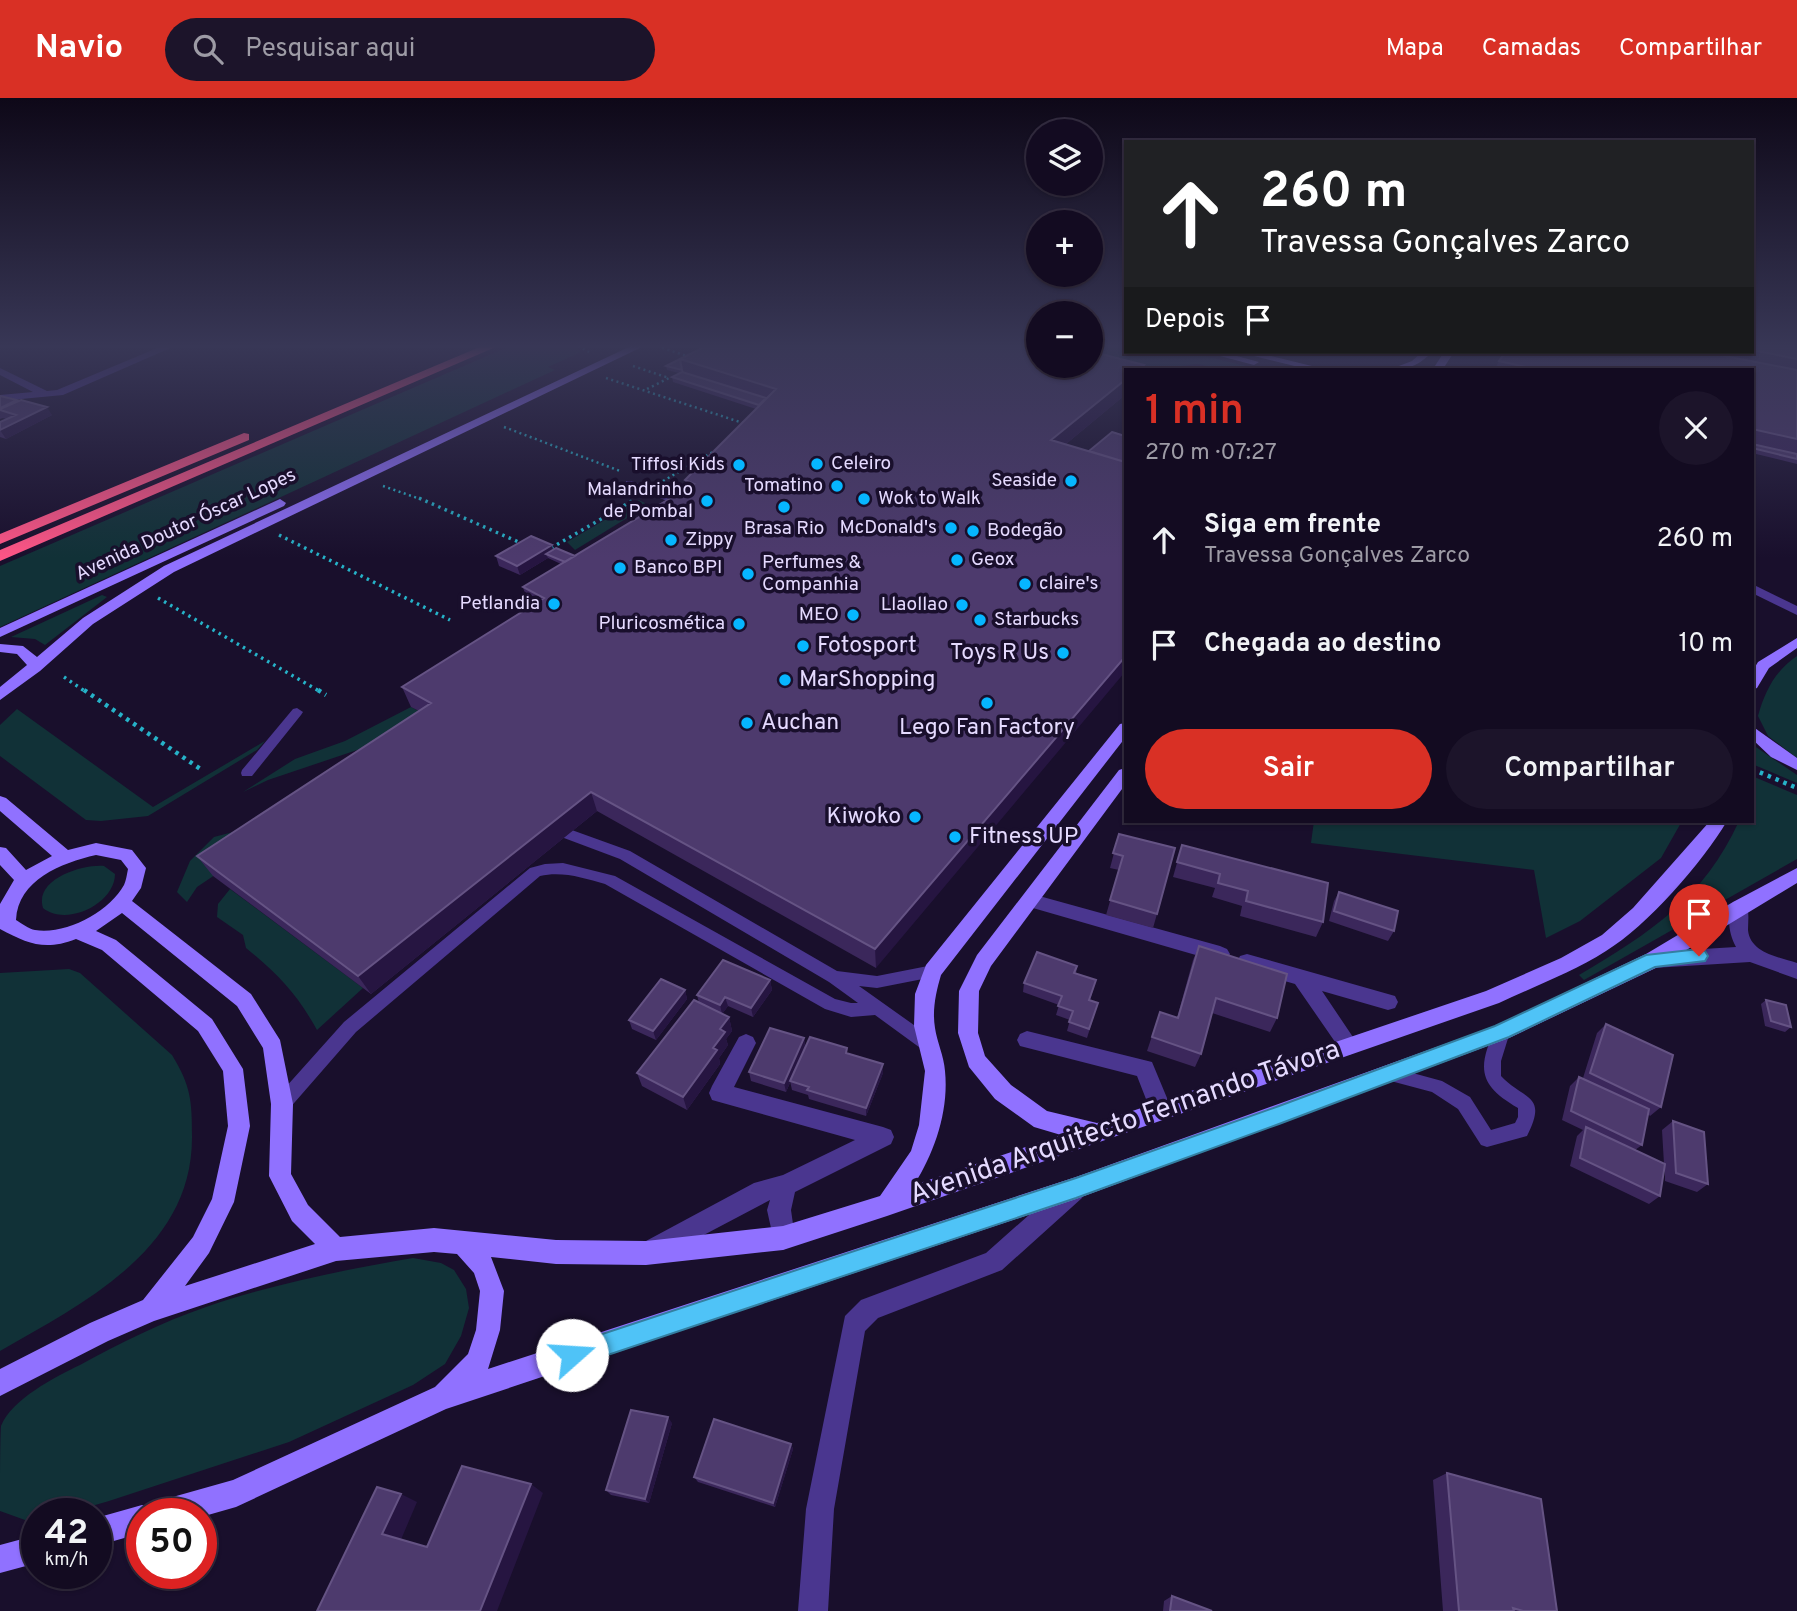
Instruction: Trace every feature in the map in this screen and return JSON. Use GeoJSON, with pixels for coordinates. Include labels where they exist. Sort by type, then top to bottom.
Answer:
{"type":"FeatureCollection","features":[{"type":"Feature","properties":{"kind":"highway"},"geometry":{"type":"LineString","coordinates":[[0,539],[293,417]]}},
{"type":"Feature","properties":{"kind":"highway"},"geometry":{"type":"LineString","coordinates":[[0,556],[327,417]]}},
{"type":"Feature","properties":{"kind":"main road","name":"Avenida Doutor Óscar Lopes"},"geometry":{"type":"LineString","coordinates":[[0,633],[464,417]]}},
{"type":"Feature","properties":{"kind":"main road","name":"Avenida Doutor Óscar Lopes"},"geometry":{"type":"LineString","coordinates":[[0,695],[88,621],[169,569],[490,417]]}},
{"type":"Feature","properties":{"kind":"main road"},"geometry":{"type":"LineString","coordinates":[[1754,681],[1763,665],[1797,642]]}},
{"type":"Feature","properties":{"kind":"main road"},"geometry":{"type":"LineString","coordinates":[[0,648],[23,649],[30,655],[35,668]]}},
{"type":"Feature","properties":{"kind":"main road"},"geometry":{"type":"LineString","coordinates":[[887,1205],[920,1156],[930,1125],[935,1070],[925,1026],[925,994],[933,971],[1124,729]]}},
{"type":"Feature","properties":{"kind":"main road"},"geometry":{"type":"LineString","coordinates":[[1754,733],[1777,753],[1797,765]]}},
{"type":"Feature","properties":{"kind":"main road"},"geometry":{"type":"LineString","coordinates":[[1097,1133],[1042,1120],[1003,1093],[976,1062],[968,1033],[969,991],[984,961],[1032,901],[1124,775]]}},
{"type":"Feature","properties":{"kind":"main road"},"geometry":{"type":"LineString","coordinates":[[0,802],[65,856]]}},
{"type":"Feature","properties":{"kind":"main road","name":"Avenida Arquitecto Fernando Távora"},"geometry":{"type":"LineString","coordinates":[[0,1393],[10,1378],[99,1332],[152,1309],[336,1249],[435,1240],[556,1252],[646,1253],[783,1238],[887,1205],[1492,997],[1608,940],[1676,877],[1717,823]]}},
{"type":"Feature","properties":{"kind":"main road"},"geometry":{"type":"LineString","coordinates":[[110,849],[130,856],[136,863],[138,872],[131,892],[109,914],[78,931],[54,937],[33,938],[16,933],[6,924],[5,911],[12,896],[25,881],[65,856],[110,849]]}},
{"type":"Feature","properties":{"kind":"main road"},"geometry":{"type":"LineString","coordinates":[[0,853],[25,881]]}},
{"type":"Feature","properties":{"kind":"main road","name":"Avenida Arquitecto Fernando Távora"},"geometry":{"type":"LineString","coordinates":[[217,1498],[236,1493],[442,1397],[1076,1188],[1502,1032],[1653,960],[1797,875]]}},
{"type":"Feature","properties":{"kind":"main road"},"geometry":{"type":"LineString","coordinates":[[122,903],[244,1000],[273,1046],[282,1104],[280,1176],[300,1213],[336,1249]]}},
{"type":"Feature","properties":{"kind":"main road"},"geometry":{"type":"LineString","coordinates":[[78,931],[109,944],[205,1025],[233,1069],[239,1126],[223,1202],[201,1245],[152,1309]]}},
{"type":"Feature","properties":{"kind":"main road","name":"Avenida Arquitecto Fernando Távora"},"geometry":{"type":"LineString","coordinates":[[442,1397],[478,1362],[488,1331],[492,1291],[483,1266],[464,1244]]}},
{"type":"Feature","properties":{"kind":"main road"},"geometry":{"type":"LineString","coordinates":[[1,1557],[21,1553]]}},
{"type":"Feature","properties":{"kind":"street"},"geometry":{"type":"LineString","coordinates":[[1754,589],[1797,611]]}},
{"type":"Feature","properties":{"kind":"street"},"geometry":{"type":"LineString","coordinates":[[1781,604],[1797,626]]}},
{"type":"Feature","properties":{"kind":"street"},"geometry":{"type":"LineString","coordinates":[[1032,901],[1388,1002]]}},
{"type":"Feature","properties":{"kind":"street"},"geometry":{"type":"LineString","coordinates":[[1739,907],[1740,935],[1750,954]]}},
{"type":"Feature","properties":{"kind":"street"},"geometry":{"type":"LineString","coordinates":[[1653,960],[1750,954],[1797,971]]}},
{"type":"Feature","properties":{"kind":"street"},"geometry":{"type":"LineString","coordinates":[[1301,977],[1349,1046]]}},
{"type":"Feature","properties":{"kind":"street"},"geometry":{"type":"LineString","coordinates":[[1027,1040],[1145,1069],[1161,1110]]}},
{"type":"Feature","properties":{"kind":"street"},"geometry":{"type":"LineString","coordinates":[[646,1253],[762,1191],[786,1185],[883,1137],[720,1093],[747,1043]]}},
{"type":"Feature","properties":{"kind":"street"},"geometry":{"type":"LineString","coordinates":[[783,1238],[779,1210],[786,1185]]}},
{"type":"Feature","properties":{"kind":"street"},"geometry":{"type":"LineString","coordinates":[[813,1611],[820,1509],[854,1325],[870,1309],[994,1262],[1076,1188]]}},
{"type":"Feature","properties":{"kind":"lane"},"geometry":{"type":"LineString","coordinates":[[629,479],[691,506]]}},
{"type":"Feature","properties":{"kind":"lane"},"geometry":{"type":"LineString","coordinates":[[247,773],[298,712]]}},
{"type":"Feature","properties":{"kind":"lane"},"geometry":{"type":"LineString","coordinates":[[569,834],[625,855],[834,976],[929,1045]]}},
{"type":"Feature","properties":{"kind":"lane"},"geometry":{"type":"LineString","coordinates":[[282,1104],[350,1027],[535,872],[550,867],[571,869],[610,880],[831,1004],[851,1010],[878,1008]]}},
{"type":"Feature","properties":{"kind":"lane"},"geometry":{"type":"LineString","coordinates":[[834,976],[877,982],[933,971]]}},
{"type":"Feature","properties":{"kind":"lane"},"geometry":{"type":"LineString","coordinates":[[1387,1073],[1436,1086],[1464,1103],[1487,1139],[1502,1137],[1521,1130],[1527,1118],[1526,1104],[1504,1091],[1493,1079],[1493,1061],[1502,1032]]}},
{"type":"Feature","properties":{"kind":"path"},"geometry":{"type":"LineString","coordinates":[[724,417],[746,424]]}},
{"type":"Feature","properties":{"kind":"path"},"geometry":{"type":"LineString","coordinates":[[496,424],[629,479]]}},
{"type":"Feature","properties":{"kind":"path"},"geometry":{"type":"LineString","coordinates":[[374,487],[383,486],[402,492],[524,545]]}},
{"type":"Feature","properties":{"kind":"path"},"geometry":{"type":"LineString","coordinates":[[278,535],[450,620]]}},
{"type":"Feature","properties":{"kind":"path"},"geometry":{"type":"LineString","coordinates":[[158,598],[326,695]]}},
{"type":"Feature","properties":{"kind":"path"},"geometry":{"type":"LineString","coordinates":[[64,677],[202,771]]}},
{"type":"Feature","properties":{"kind":"path"},"geometry":{"type":"LineString","coordinates":[[1754,770],[1797,788]]}},
{"type":"Feature","properties":{"kind":"green space"},"geometry":{"type":"Polygon","coordinates":[[[346,417],[454,417],[0,627],[0,566],[346,417]]]}},
{"type":"Feature","properties":{"kind":"green space"},"geometry":{"type":"Polygon","coordinates":[[[639,500],[645,503],[645,507],[575,550],[567,542],[639,500]]]}},
{"type":"Feature","properties":{"kind":"green space"},"geometry":{"type":"Polygon","coordinates":[[[102,595],[107,597],[45,645],[35,639],[11,637],[102,595]]]}},
{"type":"Feature","properties":{"kind":"green space"},"geometry":{"type":"Polygon","coordinates":[[[1797,656],[1797,758],[1768,736],[1758,716],[1772,682],[1797,656]]]}},
{"type":"Feature","properties":{"kind":"green space"},"geometry":{"type":"Polygon","coordinates":[[[411,707],[424,714],[372,745],[268,780],[243,792],[295,759],[345,741],[411,707]]]}},
{"type":"Feature","properties":{"kind":"green space"},"geometry":{"type":"Polygon","coordinates":[[[17,709],[153,807],[265,741],[257,750],[148,816],[86,820],[0,756],[0,725],[17,709]]]}},
{"type":"Feature","properties":{"kind":"green space"},"geometry":{"type":"Polygon","coordinates":[[[1754,746],[1797,775],[1797,783],[1754,765],[1754,746]]]}},
{"type":"Feature","properties":{"kind":"green space"},"geometry":{"type":"Polygon","coordinates":[[[1754,777],[1797,795],[1797,859],[1584,980],[1579,975],[1629,944],[1672,911],[1709,872],[1738,823],[1754,823],[1754,777]]]}},
{"type":"Feature","properties":{"kind":"green space"},"geometry":{"type":"Polygon","coordinates":[[[356,780],[197,887],[187,902],[177,892],[190,861],[214,837],[233,832],[280,805],[356,780]]]}},
{"type":"Feature","properties":{"kind":"green space"},"geometry":{"type":"Polygon","coordinates":[[[1314,823],[1681,823],[1661,858],[1580,921],[1546,938],[1534,870],[1311,843],[1314,823]]]}},
{"type":"Feature","properties":{"kind":"green space"},"geometry":{"type":"Polygon","coordinates":[[[104,866],[115,874],[113,885],[98,903],[76,914],[53,913],[43,908],[42,898],[53,881],[73,871],[104,866]]]}},
{"type":"Feature","properties":{"kind":"green space"},"geometry":{"type":"Polygon","coordinates":[[[230,889],[363,988],[317,1030],[286,985],[246,948],[243,935],[217,917],[218,904],[230,889]]]}},
{"type":"Feature","properties":{"kind":"green space"},"geometry":{"type":"Polygon","coordinates":[[[69,969],[80,973],[172,1055],[187,1085],[192,1113],[188,1176],[174,1210],[154,1241],[128,1268],[66,1313],[0,1351],[0,973],[69,969]]]}},
{"type":"Feature","properties":{"kind":"green space"},"geometry":{"type":"Polygon","coordinates":[[[413,1258],[441,1263],[454,1270],[466,1289],[469,1308],[461,1336],[445,1364],[413,1385],[289,1442],[112,1500],[21,1498],[21,1519],[0,1511],[1,1426],[14,1407],[47,1382],[173,1319],[257,1291],[413,1258]]]}},
{"type":"Feature","properties":{"kind":"building"},"geometry":{"type":"Polygon","coordinates":[[[12,417],[27,417],[0,430],[0,422],[12,417]]]}},
{"type":"Feature","properties":{"kind":"building","name":"MarShopping"},"geometry":{"type":"Polygon","coordinates":[[[748,417],[1080,417],[1051,440],[1124,462],[1124,658],[875,949],[591,792],[358,976],[197,856],[431,703],[402,687],[544,598],[523,587],[694,484],[685,480],[748,417]]]}},
{"type":"Feature","properties":{"kind":"building"},"geometry":{"type":"Polygon","coordinates":[[[1754,417],[1797,417],[1797,439],[1754,429],[1754,417]]]}},
{"type":"Feature","properties":{"kind":"building"},"geometry":{"type":"Polygon","coordinates":[[[1112,432],[1124,436],[1124,462],[1089,451],[1112,432]]]}},
{"type":"Feature","properties":{"kind":"building"},"geometry":{"type":"Polygon","coordinates":[[[1754,444],[1797,454],[1797,459],[1754,448],[1754,444]]]}},
{"type":"Feature","properties":{"kind":"building"},"geometry":{"type":"Polygon","coordinates":[[[531,536],[552,545],[517,566],[496,556],[531,536]]]}},
{"type":"Feature","properties":{"kind":"building"},"geometry":{"type":"Polygon","coordinates":[[[556,548],[575,556],[565,562],[546,554],[556,548]]]}},
{"type":"Feature","properties":{"kind":"building"},"geometry":{"type":"Polygon","coordinates":[[[1119,834],[1175,848],[1157,914],[1110,900],[1123,856],[1113,853],[1119,834]]]}},
{"type":"Feature","properties":{"kind":"building"},"geometry":{"type":"Polygon","coordinates":[[[1182,845],[1328,883],[1323,922],[1246,901],[1248,891],[1218,883],[1220,874],[1177,862],[1182,845]]]}},
{"type":"Feature","properties":{"kind":"building"},"geometry":{"type":"Polygon","coordinates":[[[1339,892],[1398,911],[1394,931],[1334,911],[1339,892]]]}},
{"type":"Feature","properties":{"kind":"building"},"geometry":{"type":"Polygon","coordinates":[[[1199,946],[1287,974],[1277,1018],[1216,998],[1201,1054],[1152,1037],[1160,1012],[1178,1018],[1199,946]]]}},
{"type":"Feature","properties":{"kind":"building"},"geometry":{"type":"Polygon","coordinates":[[[1037,952],[1077,966],[1074,973],[1096,980],[1089,1000],[1098,1003],[1089,1029],[1069,1022],[1073,1011],[1058,1006],[1062,996],[1024,983],[1037,952]]]}},
{"type":"Feature","properties":{"kind":"building"},"geometry":{"type":"Polygon","coordinates":[[[723,960],[770,980],[751,1008],[725,997],[720,1005],[697,995],[723,960]]]}},
{"type":"Feature","properties":{"kind":"building"},"geometry":{"type":"Polygon","coordinates":[[[661,979],[685,990],[653,1031],[629,1020],[661,979]]]}},
{"type":"Feature","properties":{"kind":"building"},"geometry":{"type":"Polygon","coordinates":[[[694,1000],[729,1017],[720,1029],[725,1032],[713,1048],[717,1050],[683,1097],[637,1073],[694,1000]]]}},
{"type":"Feature","properties":{"kind":"building"},"geometry":{"type":"Polygon","coordinates":[[[1766,1000],[1786,1005],[1791,1027],[1771,1021],[1766,1000]]]}},
{"type":"Feature","properties":{"kind":"building"},"geometry":{"type":"Polygon","coordinates":[[[1606,1024],[1673,1055],[1661,1107],[1590,1073],[1606,1024]]]}},
{"type":"Feature","properties":{"kind":"building"},"geometry":{"type":"Polygon","coordinates":[[[770,1028],[804,1038],[784,1083],[749,1072],[770,1028]]]}},
{"type":"Feature","properties":{"kind":"building"},"geometry":{"type":"Polygon","coordinates":[[[810,1037],[847,1048],[846,1053],[883,1064],[866,1108],[807,1090],[809,1087],[790,1081],[810,1037]]]}},
{"type":"Feature","properties":{"kind":"building"},"geometry":{"type":"Polygon","coordinates":[[[1579,1077],[1649,1109],[1642,1145],[1571,1111],[1579,1077]]]}},
{"type":"Feature","properties":{"kind":"building"},"geometry":{"type":"Polygon","coordinates":[[[1673,1121],[1704,1132],[1708,1184],[1676,1173],[1673,1121]]]}},
{"type":"Feature","properties":{"kind":"building"},"geometry":{"type":"Polygon","coordinates":[[[1586,1127],[1665,1164],[1660,1196],[1580,1158],[1586,1127]]]}},
{"type":"Feature","properties":{"kind":"building"},"geometry":{"type":"Polygon","coordinates":[[[631,1410],[668,1417],[645,1499],[606,1490],[631,1410]]]}},
{"type":"Feature","properties":{"kind":"building"},"geometry":{"type":"Polygon","coordinates":[[[714,1419],[791,1444],[773,1503],[694,1477],[714,1419]]]}},
{"type":"Feature","properties":{"kind":"building"},"geometry":{"type":"Polygon","coordinates":[[[462,1466],[531,1484],[480,1611],[317,1611],[377,1487],[401,1494],[382,1534],[427,1547],[462,1466]]]}},
{"type":"Feature","properties":{"kind":"building"},"geometry":{"type":"Polygon","coordinates":[[[1447,1473],[1541,1499],[1557,1611],[1523,1611],[1513,1608],[1514,1611],[1459,1611],[1447,1473]]]}},
{"type":"Feature","properties":{"kind":"building"},"geometry":{"type":"Polygon","coordinates":[[[1172,1596],[1212,1611],[1170,1611],[1172,1596]]]}},
{"type":"Feature","properties":{"kind":"place","name":"Celeiro"},"geometry":{"type":"Point","coordinates":[817,464]}},
{"type":"Feature","properties":{"kind":"place","name":"Tiffosi Kids"},"geometry":{"type":"Point","coordinates":[739,465]}},
{"type":"Feature","properties":{"kind":"place","name":"Seaside"},"geometry":{"type":"Point","coordinates":[1071,481]}},
{"type":"Feature","properties":{"kind":"place","name":"Tomatino"},"geometry":{"type":"Point","coordinates":[837,486]}},
{"type":"Feature","properties":{"kind":"place","name":"Wok to Walk"},"geometry":{"type":"Point","coordinates":[864,499]}},
{"type":"Feature","properties":{"kind":"place","name":"Malandrinho de Pombal"},"geometry":{"type":"Point","coordinates":[707,501]}},
{"type":"Feature","properties":{"kind":"place","name":"Brasa Rio"},"geometry":{"type":"Point","coordinates":[784,507]}},
{"type":"Feature","properties":{"kind":"place","name":"McDonald's"},"geometry":{"type":"Point","coordinates":[951,528]}},
{"type":"Feature","properties":{"kind":"place","name":"Bodegão"},"geometry":{"type":"Point","coordinates":[973,531]}},
{"type":"Feature","properties":{"kind":"place","name":"Zippy"},"geometry":{"type":"Point","coordinates":[671,540]}},
{"type":"Feature","properties":{"kind":"place","name":"Geox"},"geometry":{"type":"Point","coordinates":[957,560]}},
{"type":"Feature","properties":{"kind":"place","name":"Banco BPI"},"geometry":{"type":"Point","coordinates":[620,568]}},
{"type":"Feature","properties":{"kind":"place","name":"Perfumes & Companhia"},"geometry":{"type":"Point","coordinates":[748,574]}},
{"type":"Feature","properties":{"kind":"place","name":"claire's"},"geometry":{"type":"Point","coordinates":[1025,584]}},
{"type":"Feature","properties":{"kind":"place","name":"Petlandia"},"geometry":{"type":"Point","coordinates":[554,604]}},
{"type":"Feature","properties":{"kind":"place","name":"Llaollao"},"geometry":{"type":"Point","coordinates":[962,605]}},
{"type":"Feature","properties":{"kind":"place","name":"MEO"},"geometry":{"type":"Point","coordinates":[853,615]}},
{"type":"Feature","properties":{"kind":"place","name":"Starbucks"},"geometry":{"type":"Point","coordinates":[980,620]}},
{"type":"Feature","properties":{"kind":"place","name":"Pluricosmética"},"geometry":{"type":"Point","coordinates":[739,624]}},
{"type":"Feature","properties":{"kind":"place","name":"Fotosport"},"geometry":{"type":"Point","coordinates":[803,646]}},
{"type":"Feature","properties":{"kind":"place","name":"Toys R Us"},"geometry":{"type":"Point","coordinates":[1063,653]}},
{"type":"Feature","properties":{"kind":"place","name":"MarShopping"},"geometry":{"type":"Point","coordinates":[785,680]}},
{"type":"Feature","properties":{"kind":"place","name":"Lego Fan Factory"},"geometry":{"type":"Point","coordinates":[987,703]}},
{"type":"Feature","properties":{"kind":"place","name":"Auchan"},"geometry":{"type":"Point","coordinates":[747,723]}},
{"type":"Feature","properties":{"kind":"place","name":"Kiwoko"},"geometry":{"type":"Point","coordinates":[915,817]}},
{"type":"Feature","properties":{"kind":"place","name":"Fitness UP"},"geometry":{"type":"Point","coordinates":[955,837]}},
{"type":"Feature","properties":{"kind":"route"},"geometry":{"type":"LineString","coordinates":[[572,1355],[1076,1188],[1279,1115],[1502,1032],[1653,960],[1699,956]]}}]}
